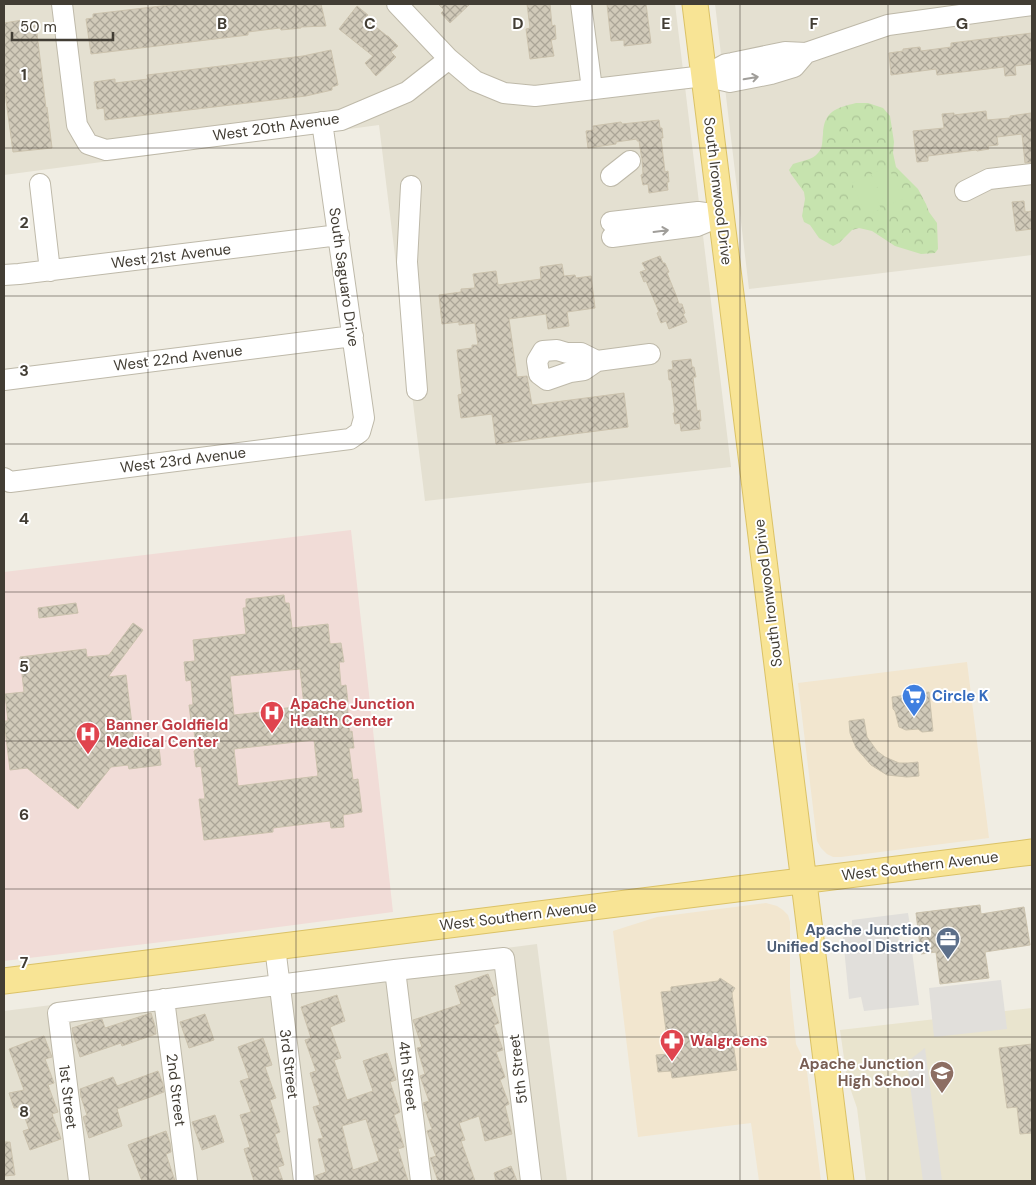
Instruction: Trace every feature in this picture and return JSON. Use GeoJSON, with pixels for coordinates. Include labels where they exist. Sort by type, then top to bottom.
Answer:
{"type":"FeatureCollection","features":[{"type":"Feature","properties":{"kind":"main road","name":"South Ironwood Drive"},"geometry":{"type":"LineString","coordinates":[[695,4],[842,1181]]}},
{"type":"Feature","properties":{"kind":"main road","name":"West Southern Avenue"},"geometry":{"type":"LineString","coordinates":[[4,981],[1032,852]]}},
{"type":"Feature","properties":{"kind":"street","name":"West 20th Avenue"},"geometry":{"type":"LineString","coordinates":[[62,4],[77,125],[88,144],[106,150],[341,120],[407,92],[449,59]]}},
{"type":"Feature","properties":{"kind":"street"},"geometry":{"type":"LineString","coordinates":[[397,4],[449,59],[475,81],[504,93],[535,96],[704,76],[726,64],[785,52],[806,53],[888,25],[1032,5]]}},
{"type":"Feature","properties":{"kind":"street"},"geometry":{"type":"LineString","coordinates":[[581,4],[592,89]]}},
{"type":"Feature","properties":{"kind":"street","name":"South Saguaro Drive"},"geometry":{"type":"LineString","coordinates":[[322,122],[364,418],[360,432]]}},
{"type":"Feature","properties":{"kind":"street"},"geometry":{"type":"LineString","coordinates":[[612,176],[630,161]]}},
{"type":"Feature","properties":{"kind":"street"},"geometry":{"type":"LineString","coordinates":[[964,191],[989,179],[1032,174]]}},
{"type":"Feature","properties":{"kind":"street"},"geometry":{"type":"LineString","coordinates":[[40,184],[50,271]]}},
{"type":"Feature","properties":{"kind":"street"},"geometry":{"type":"LineString","coordinates":[[411,186],[407,262],[417,390]]}},
{"type":"Feature","properties":{"kind":"street"},"geometry":{"type":"LineString","coordinates":[[612,229],[698,212],[721,216]]}},
{"type":"Feature","properties":{"kind":"street","name":"West 21st Avenue"},"geometry":{"type":"LineString","coordinates":[[4,275],[339,235]]}},
{"type":"Feature","properties":{"kind":"street","name":"West 22nd Avenue"},"geometry":{"type":"LineString","coordinates":[[4,380],[353,336]]}},
{"type":"Feature","properties":{"kind":"street"},"geometry":{"type":"LineString","coordinates":[[597,360],[650,354]]}},
{"type":"Feature","properties":{"kind":"street","name":"West 23rd Avenue"},"geometry":{"type":"LineString","coordinates":[[4,478],[10,482],[350,439],[360,432]]}},
{"type":"Feature","properties":{"kind":"street","name":"3rd Street"},"geometry":{"type":"LineString","coordinates":[[275,947],[304,1181]]}},
{"type":"Feature","properties":{"kind":"street","name":"5th Street"},"geometry":{"type":"LineString","coordinates":[[395,970],[504,958],[531,1181]]}},
{"type":"Feature","properties":{"kind":"street"},"geometry":{"type":"LineString","coordinates":[[164,1000],[395,970]]}},
{"type":"Feature","properties":{"kind":"street","name":"4th Street"},"geometry":{"type":"LineString","coordinates":[[395,970],[421,1181]]}},
{"type":"Feature","properties":{"kind":"street","name":"1st Street"},"geometry":{"type":"LineString","coordinates":[[79,1181],[58,1013],[164,1000]]}},
{"type":"Feature","properties":{"kind":"street","name":"2nd Street"},"geometry":{"type":"LineString","coordinates":[[164,1000],[188,1181]]}},
{"type":"Feature","properties":{"kind":"shaded area"},"geometry":{"type":"Polygon","coordinates":[[[4,4],[675,4],[731,467],[425,501],[379,125],[4,175],[4,4]]]}},
{"type":"Feature","properties":{"kind":"shaded area"},"geometry":{"type":"Polygon","coordinates":[[[715,4],[1032,4],[1032,255],[749,289],[715,4]]]}},
{"type":"Feature","properties":{"kind":"shaded area"},"geometry":{"type":"Polygon","coordinates":[[[351,530],[393,912],[4,961],[4,572],[351,530]]]}},
{"type":"Feature","properties":{"kind":"shaded area"},"geometry":{"type":"Polygon","coordinates":[[[967,662],[989,838],[841,857],[833,857],[827,854],[817,841],[798,683],[967,662]]]}},
{"type":"Feature","properties":{"kind":"shaded area"},"geometry":{"type":"Polygon","coordinates":[[[766,903],[783,910],[788,915],[790,922],[790,988],[796,1044],[806,1064],[821,1181],[759,1181],[751,1123],[638,1137],[613,931],[657,917],[766,903]]]}},
{"type":"Feature","properties":{"kind":"shaded area"},"geometry":{"type":"Polygon","coordinates":[[[908,913],[911,932],[898,934],[900,951],[912,951],[919,1005],[864,1011],[861,997],[849,999],[842,927],[852,925],[852,920],[908,913]]]}},
{"type":"Feature","properties":{"kind":"shaded area"},"geometry":{"type":"Polygon","coordinates":[[[537,944],[567,1181],[4,1181],[4,1011],[537,944]]]}},
{"type":"Feature","properties":{"kind":"shaded area"},"geometry":{"type":"Polygon","coordinates":[[[1001,980],[1007,1029],[934,1037],[929,988],[1001,980]]]}},
{"type":"Feature","properties":{"kind":"shaded area","name":"Apache Junction High School"},"geometry":{"type":"Polygon","coordinates":[[[1032,1008],[1032,1181],[866,1181],[857,1108],[847,1079],[840,1030],[1032,1008]]]}},
{"type":"Feature","properties":{"kind":"shaded area"},"geometry":{"type":"Polygon","coordinates":[[[925,1048],[942,1181],[923,1181],[907,1062],[925,1048]]]}},
{"type":"Feature","properties":{"kind":"green space"},"geometry":{"type":"Polygon","coordinates":[[[856,103],[868,103],[883,108],[890,116],[896,167],[918,189],[929,212],[937,223],[938,249],[935,253],[921,254],[895,246],[872,231],[859,228],[852,230],[839,243],[833,246],[819,238],[810,225],[804,222],[802,216],[805,199],[804,192],[789,170],[793,164],[810,159],[820,151],[824,126],[832,112],[856,103]]]}},
{"type":"Feature","properties":{"kind":"green space"},"geometry":{"type":"Polygon","coordinates":[[[888,166],[903,199],[886,206],[871,174],[888,166]]]}},
{"type":"Feature","properties":{"kind":"green space"},"geometry":{"type":"Polygon","coordinates":[[[868,176],[881,209],[866,215],[852,183],[868,176]]]}},
{"type":"Feature","properties":{"kind":"building"},"geometry":{"type":"Polygon","coordinates":[[[178,4],[321,4],[326,26],[281,30],[280,28],[248,32],[248,35],[91,54],[86,19],[93,18],[93,14],[178,4]]]}},
{"type":"Feature","properties":{"kind":"building"},"geometry":{"type":"Polygon","coordinates":[[[438,4],[470,4],[450,23],[441,13],[444,10],[438,4]]]}},
{"type":"Feature","properties":{"kind":"building"},"geometry":{"type":"Polygon","coordinates":[[[527,4],[550,4],[552,26],[555,25],[556,39],[551,40],[554,56],[530,59],[526,29],[530,28],[527,4]]]}},
{"type":"Feature","properties":{"kind":"building"},"geometry":{"type":"Polygon","coordinates":[[[607,4],[646,4],[651,43],[624,46],[624,40],[611,41],[607,4]]]}},
{"type":"Feature","properties":{"kind":"building"},"geometry":{"type":"Polygon","coordinates":[[[357,6],[368,15],[365,18],[398,46],[391,52],[396,57],[376,76],[365,63],[373,56],[339,29],[357,6]]]}},
{"type":"Feature","properties":{"kind":"building"},"geometry":{"type":"Polygon","coordinates":[[[23,20],[23,27],[36,25],[52,148],[13,152],[4,85],[4,23],[23,20]]]}},
{"type":"Feature","properties":{"kind":"building"},"geometry":{"type":"Polygon","coordinates":[[[1032,33],[1032,64],[1015,66],[1016,75],[1005,76],[1004,67],[937,75],[936,69],[891,75],[889,53],[920,47],[921,51],[951,47],[951,43],[1032,33]]]}},
{"type":"Feature","properties":{"kind":"building"},"geometry":{"type":"Polygon","coordinates":[[[331,50],[338,85],[332,87],[332,90],[306,96],[105,120],[104,108],[97,109],[94,82],[115,79],[115,83],[148,79],[147,75],[303,56],[331,50]]]}},
{"type":"Feature","properties":{"kind":"building"},"geometry":{"type":"Polygon","coordinates":[[[986,111],[987,120],[1010,118],[1010,116],[1031,113],[1032,162],[1025,163],[1022,134],[997,137],[998,145],[988,146],[989,149],[928,156],[928,161],[917,162],[913,131],[944,128],[942,114],[954,113],[954,115],[986,111]]]}},
{"type":"Feature","properties":{"kind":"building"},"geometry":{"type":"Polygon","coordinates":[[[659,120],[660,128],[662,128],[663,138],[661,138],[665,172],[668,171],[668,190],[649,193],[648,184],[643,185],[641,175],[643,174],[642,160],[637,139],[588,148],[586,131],[594,130],[593,126],[659,120]]]}},
{"type":"Feature","properties":{"kind":"building"},"geometry":{"type":"Polygon","coordinates":[[[1024,201],[1025,212],[1032,211],[1032,229],[1016,231],[1012,202],[1024,201]]]}},
{"type":"Feature","properties":{"kind":"building"},"geometry":{"type":"Polygon","coordinates":[[[660,256],[669,272],[667,273],[679,304],[682,304],[685,313],[683,314],[687,322],[669,329],[666,321],[661,323],[657,313],[659,312],[646,281],[644,282],[640,272],[646,270],[642,263],[660,256]]]}},
{"type":"Feature","properties":{"kind":"building"},"geometry":{"type":"Polygon","coordinates":[[[562,264],[564,276],[575,275],[576,278],[591,276],[595,308],[567,312],[569,326],[548,329],[546,314],[509,319],[517,377],[527,376],[532,405],[624,393],[628,427],[496,444],[492,414],[461,418],[458,395],[462,394],[457,350],[472,348],[472,345],[478,345],[475,323],[459,325],[459,322],[442,324],[439,295],[461,292],[461,289],[475,288],[473,274],[496,271],[498,285],[541,279],[540,267],[562,264]]]}},
{"type":"Feature","properties":{"kind":"building"},"geometry":{"type":"Polygon","coordinates":[[[691,359],[696,377],[693,377],[697,411],[700,410],[700,429],[681,431],[680,423],[675,424],[671,380],[669,380],[668,370],[673,369],[672,361],[691,359]]]}},
{"type":"Feature","properties":{"kind":"building"},"geometry":{"type":"Polygon","coordinates":[[[284,595],[285,603],[289,603],[292,628],[328,624],[330,644],[341,643],[344,662],[339,662],[341,686],[346,685],[350,732],[352,731],[354,748],[349,748],[353,780],[358,779],[362,812],[343,815],[344,827],[331,828],[330,821],[273,828],[273,832],[204,840],[199,799],[205,799],[201,766],[196,767],[194,751],[196,750],[193,721],[191,721],[189,705],[193,705],[191,680],[186,681],[184,662],[195,661],[193,640],[246,634],[243,608],[246,608],[246,599],[284,595]],[[300,669],[230,676],[234,715],[261,712],[261,708],[278,706],[278,709],[304,706],[300,669]],[[314,740],[234,749],[238,786],[318,776],[314,740]]]}},
{"type":"Feature","properties":{"kind":"building"},"geometry":{"type":"Polygon","coordinates":[[[76,603],[78,613],[39,618],[38,608],[76,603]]]}},
{"type":"Feature","properties":{"kind":"building"},"geometry":{"type":"Polygon","coordinates":[[[133,623],[143,630],[108,677],[126,675],[134,741],[158,738],[161,765],[129,769],[128,765],[111,767],[78,809],[27,768],[10,770],[4,721],[8,721],[5,694],[24,692],[20,657],[86,649],[87,657],[109,655],[133,623]]]}},
{"type":"Feature","properties":{"kind":"building","name":"Circle K"},"geometry":{"type":"Polygon","coordinates":[[[929,692],[933,731],[922,732],[918,729],[906,730],[899,727],[893,709],[892,697],[929,692]]]}},
{"type":"Feature","properties":{"kind":"building"},"geometry":{"type":"Polygon","coordinates":[[[864,719],[867,737],[877,751],[899,763],[918,762],[919,776],[887,775],[871,765],[856,748],[850,733],[849,721],[864,719]]]}},
{"type":"Feature","properties":{"kind":"building"},"geometry":{"type":"Polygon","coordinates":[[[980,905],[981,914],[1024,907],[1030,945],[985,952],[989,978],[940,984],[936,952],[921,954],[916,913],[980,905]]]}},
{"type":"Feature","properties":{"kind":"building"},"geometry":{"type":"Polygon","coordinates":[[[488,974],[496,995],[490,997],[499,1023],[494,1025],[503,1050],[496,1052],[505,1077],[500,1080],[509,1104],[505,1106],[512,1134],[485,1141],[479,1116],[459,1123],[465,1140],[461,1141],[475,1181],[438,1181],[430,1158],[436,1156],[427,1131],[432,1129],[423,1103],[429,1101],[420,1076],[425,1074],[417,1048],[422,1047],[413,1020],[461,1004],[455,986],[488,974]]]}},
{"type":"Feature","properties":{"kind":"building","name":"Walgreens"},"geometry":{"type":"Polygon","coordinates":[[[720,978],[735,988],[732,993],[738,1042],[733,1042],[737,1070],[672,1078],[671,1071],[658,1072],[656,1055],[669,1054],[661,992],[671,991],[671,987],[718,981],[720,978]]]}},
{"type":"Feature","properties":{"kind":"building"},"geometry":{"type":"Polygon","coordinates":[[[337,995],[345,1021],[330,1027],[341,1058],[334,1060],[347,1100],[373,1091],[363,1061],[387,1053],[396,1080],[390,1082],[400,1112],[394,1115],[404,1147],[398,1149],[408,1181],[316,1181],[315,1176],[326,1172],[318,1139],[323,1138],[313,1107],[320,1105],[310,1073],[316,1071],[305,1040],[311,1038],[301,1007],[337,995]],[[366,1119],[342,1126],[353,1170],[379,1161],[366,1119]]]}},
{"type":"Feature","properties":{"kind":"building"},"geometry":{"type":"Polygon","coordinates":[[[151,1013],[156,1034],[122,1046],[121,1043],[80,1057],[72,1028],[102,1019],[105,1028],[151,1013]]]}},
{"type":"Feature","properties":{"kind":"building"},"geometry":{"type":"Polygon","coordinates":[[[205,1014],[214,1040],[189,1048],[180,1022],[205,1014]]]}},
{"type":"Feature","properties":{"kind":"building"},"geometry":{"type":"Polygon","coordinates":[[[44,1036],[52,1057],[45,1059],[54,1083],[48,1085],[58,1112],[52,1114],[61,1139],[30,1150],[23,1131],[29,1129],[21,1107],[14,1108],[9,1093],[24,1090],[9,1049],[44,1036]]]}},
{"type":"Feature","properties":{"kind":"building"},"geometry":{"type":"Polygon","coordinates":[[[263,1038],[272,1065],[265,1067],[276,1098],[270,1100],[280,1132],[275,1134],[284,1165],[278,1167],[283,1181],[254,1181],[244,1149],[250,1147],[240,1115],[251,1112],[240,1081],[249,1078],[238,1047],[263,1038]]]}},
{"type":"Feature","properties":{"kind":"building"},"geometry":{"type":"Polygon","coordinates":[[[1032,1044],[1032,1133],[1020,1134],[1017,1107],[1007,1108],[999,1048],[1032,1044]]]}},
{"type":"Feature","properties":{"kind":"building"},"geometry":{"type":"Polygon","coordinates":[[[158,1071],[164,1092],[117,1109],[122,1126],[89,1138],[83,1117],[87,1115],[80,1089],[113,1077],[117,1086],[158,1071]]]}},
{"type":"Feature","properties":{"kind":"building"},"geometry":{"type":"Polygon","coordinates":[[[215,1115],[224,1142],[202,1150],[192,1122],[215,1115]]]}},
{"type":"Feature","properties":{"kind":"building"},"geometry":{"type":"Polygon","coordinates":[[[166,1131],[171,1152],[166,1154],[175,1181],[142,1181],[128,1145],[166,1131]]]}},
{"type":"Feature","properties":{"kind":"building"},"geometry":{"type":"Polygon","coordinates":[[[4,1142],[10,1142],[15,1175],[4,1176],[4,1142]]]}},
{"type":"Feature","properties":{"kind":"building"},"geometry":{"type":"Polygon","coordinates":[[[511,1166],[517,1181],[496,1181],[494,1173],[511,1166]]]}},
{"type":"Feature","properties":{"kind":"place","name":"Circle K"},"geometry":{"type":"Point","coordinates":[914,717]}},
{"type":"Feature","properties":{"kind":"place","name":"Apache Junction Health Center"},"geometry":{"type":"Point","coordinates":[272,734]}},
{"type":"Feature","properties":{"kind":"place","name":"Banner Goldfield Medical Center"},"geometry":{"type":"Point","coordinates":[88,755]}},
{"type":"Feature","properties":{"kind":"place","name":"Apache Junction Unified School District"},"geometry":{"type":"Point","coordinates":[948,960]}},
{"type":"Feature","properties":{"kind":"place","name":"Walgreens"},"geometry":{"type":"Point","coordinates":[672,1062]}},
{"type":"Feature","properties":{"kind":"place","name":"Apache Junction High School"},"geometry":{"type":"Point","coordinates":[942,1094]}}]}
